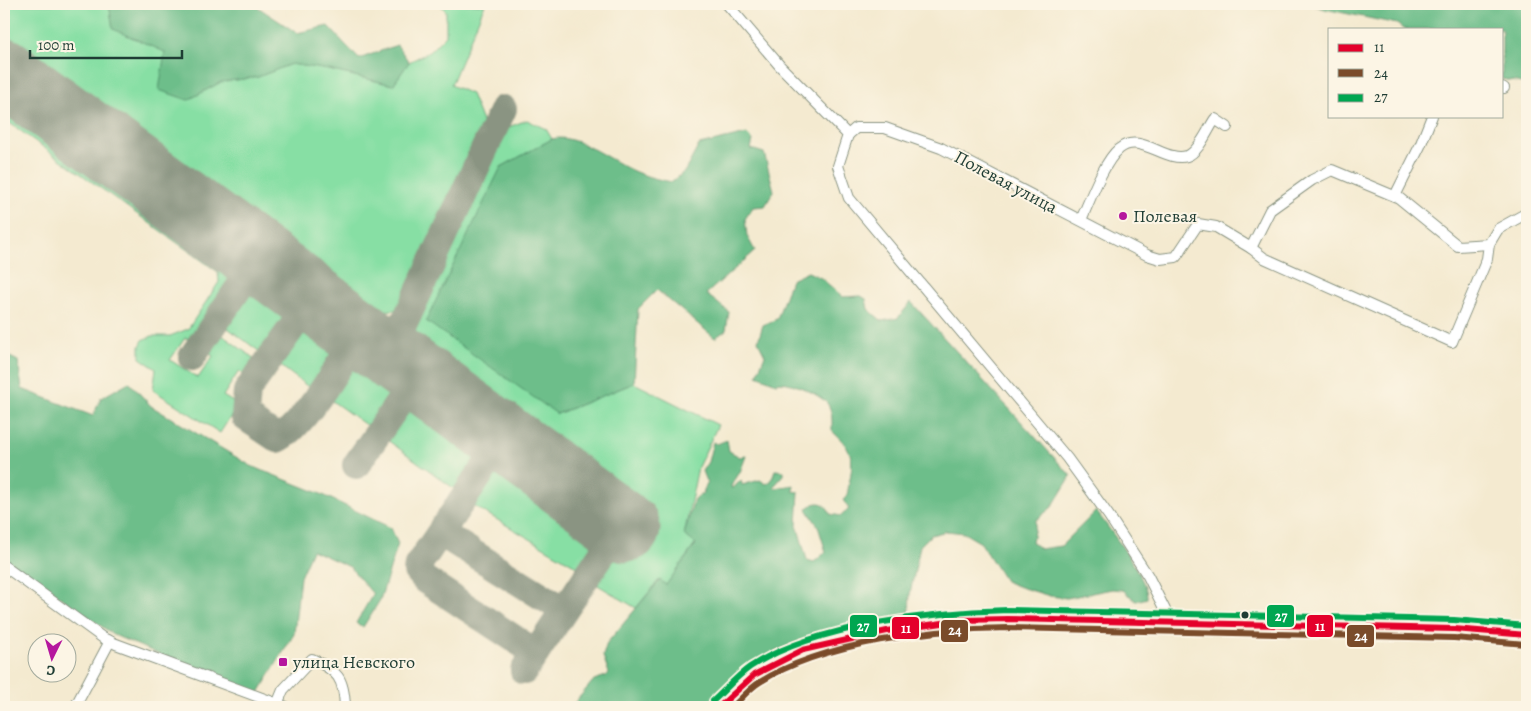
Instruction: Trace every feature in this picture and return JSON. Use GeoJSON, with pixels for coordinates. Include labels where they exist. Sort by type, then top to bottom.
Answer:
{"type":"FeatureCollection","features":[{"type":"Feature","properties":{"kind":"street"},"geometry":{"type":"LineString","coordinates":[[727,4],[780,66],[848,135],[838,166],[849,198],[1067,458],[1110,516],[1138,561],[1172,624]]}},
{"type":"Feature","properties":{"kind":"street"},"geometry":{"type":"LineString","coordinates":[[1395,196],[1420,146],[1431,118]]}},
{"type":"Feature","properties":{"kind":"street"},"geometry":{"type":"LineString","coordinates":[[1081,220],[1105,170],[1120,148],[1130,144],[1144,145],[1174,156],[1187,156],[1195,150],[1215,119],[1227,127]]}},
{"type":"Feature","properties":{"kind":"street","name":"Полевая улица"},"geometry":{"type":"LineString","coordinates":[[848,135],[856,128],[885,128],[941,148],[1147,255],[1160,259],[1176,257],[1198,224],[1216,227],[1251,248]]}},
{"type":"Feature","properties":{"kind":"street"},"geometry":{"type":"LineString","coordinates":[[1489,244],[1458,246],[1395,196],[1332,170],[1312,180],[1270,210],[1251,248],[1264,258],[1452,342],[1487,259],[1489,244],[1498,229],[1527,213]]}},
{"type":"Feature","properties":{"kind":"street"},"geometry":{"type":"LineString","coordinates":[[4,566],[110,642],[280,706],[283,690],[312,659],[331,668],[344,687],[345,707]]}},
{"type":"Feature","properties":{"kind":"street"},"geometry":{"type":"LineString","coordinates":[[720,707],[748,680],[787,657],[825,644],[887,631],[977,619],[1454,629],[1527,635]]}},
{"type":"Feature","properties":{"kind":"street"},"geometry":{"type":"LineString","coordinates":[[75,707],[110,642]]}},
{"type":"Feature","properties":{"kind":"green space"},"geometry":{"type":"Polygon","coordinates":[[[4,4],[109,4],[114,29],[165,52],[188,100],[221,82],[258,77],[291,64],[329,70],[393,85],[409,62],[429,52],[446,35],[446,11],[439,4],[485,4],[451,85],[471,94],[483,124],[405,303],[395,310],[372,311],[4,42],[4,4]]]}},
{"type":"Feature","properties":{"kind":"green space"},"geometry":{"type":"Polygon","coordinates":[[[109,4],[253,4],[297,33],[328,26],[359,59],[397,45],[409,62],[393,85],[329,70],[291,64],[258,77],[221,82],[188,100],[159,90],[165,52],[113,29],[109,4]]]}},
{"type":"Feature","properties":{"kind":"green space"},"geometry":{"type":"Polygon","coordinates":[[[1310,4],[1527,4],[1527,84],[1504,79],[1504,28],[1402,28],[1397,24],[1325,9],[1310,4]]]}},
{"type":"Feature","properties":{"kind":"green space"},"geometry":{"type":"Polygon","coordinates":[[[4,102],[240,274],[238,280],[200,335],[196,339],[185,338],[170,360],[198,378],[213,356],[205,351],[218,332],[259,362],[248,377],[239,371],[223,396],[238,405],[220,433],[153,390],[156,369],[140,358],[140,346],[143,340],[152,336],[170,336],[188,329],[219,282],[218,272],[4,119],[4,102]]]}},
{"type":"Feature","properties":{"kind":"green space"},"geometry":{"type":"Polygon","coordinates":[[[527,120],[546,129],[552,139],[501,167],[557,414],[634,383],[718,425],[698,467],[684,535],[696,543],[666,585],[659,580],[636,608],[591,581],[639,509],[412,343],[411,321],[501,130],[527,120]]]}},
{"type":"Feature","properties":{"kind":"green space"},"geometry":{"type":"Polygon","coordinates":[[[747,134],[753,140],[751,149],[764,153],[774,191],[765,206],[753,207],[745,219],[747,236],[755,251],[706,294],[729,312],[726,330],[715,338],[657,290],[638,309],[634,383],[557,414],[426,321],[501,167],[552,139],[562,138],[585,145],[641,174],[672,182],[685,171],[699,145],[747,134]]]}},
{"type":"Feature","properties":{"kind":"green space"},"geometry":{"type":"Polygon","coordinates":[[[808,272],[821,278],[843,297],[861,296],[866,299],[868,309],[882,321],[898,318],[911,302],[1071,476],[1052,507],[1036,520],[1032,542],[1040,549],[1061,546],[1096,511],[1135,567],[1142,579],[1147,598],[1136,601],[1123,590],[1112,589],[1067,598],[1050,596],[1020,587],[1005,581],[981,543],[964,533],[947,531],[931,535],[920,546],[910,594],[909,612],[903,616],[822,634],[783,648],[747,669],[709,707],[571,707],[594,680],[609,673],[603,656],[607,643],[660,580],[666,585],[696,544],[684,535],[694,499],[702,494],[707,484],[702,471],[708,462],[713,442],[717,444],[727,440],[729,451],[740,457],[746,456],[740,472],[731,486],[732,489],[741,480],[742,485],[760,480],[766,484],[771,481],[775,470],[784,471],[784,475],[774,486],[775,488],[794,485],[793,491],[799,492],[797,525],[807,560],[814,562],[826,552],[818,526],[807,509],[814,504],[820,503],[826,506],[830,514],[841,516],[849,509],[843,500],[847,496],[851,476],[852,460],[850,454],[841,439],[832,431],[832,417],[827,403],[795,385],[781,382],[776,383],[757,375],[765,355],[758,341],[763,325],[777,319],[791,280],[808,272]]]}},
{"type":"Feature","properties":{"kind":"green space"},"geometry":{"type":"Polygon","coordinates":[[[251,282],[294,313],[264,355],[221,323],[251,282]]]}},
{"type":"Feature","properties":{"kind":"green space"},"geometry":{"type":"Polygon","coordinates":[[[304,320],[342,348],[311,389],[274,361],[304,320]]]}},
{"type":"Feature","properties":{"kind":"green space"},"geometry":{"type":"Polygon","coordinates":[[[4,354],[18,361],[22,389],[93,416],[101,398],[129,382],[151,406],[251,466],[321,494],[391,528],[398,544],[380,600],[363,627],[356,623],[373,594],[350,567],[312,550],[300,577],[294,634],[257,696],[114,635],[4,558],[4,354]]]}},
{"type":"Feature","properties":{"kind":"green space"},"geometry":{"type":"Polygon","coordinates":[[[354,358],[398,391],[370,428],[325,396],[354,358]]]}},
{"type":"Feature","properties":{"kind":"green space"},"geometry":{"type":"Polygon","coordinates":[[[413,401],[483,453],[456,490],[386,439],[413,401]]]}},
{"type":"Feature","properties":{"kind":"green space"},"geometry":{"type":"Polygon","coordinates":[[[496,462],[602,540],[581,569],[467,502],[496,462]]]}},
{"type":"Feature","properties":{"kind":"taxiway"},"geometry":{"type":"LineString","coordinates":[[390,354],[503,109]]}},
{"type":"Feature","properties":{"kind":"taxiway"},"geometry":{"type":"LineString","coordinates":[[192,357],[259,258]]}},
{"type":"Feature","properties":{"kind":"taxiway"},"geometry":{"type":"LineString","coordinates":[[313,298],[247,391],[245,417],[278,439],[288,433],[311,407],[360,332]]}},
{"type":"Feature","properties":{"kind":"taxiway"},"geometry":{"type":"LineString","coordinates":[[356,465],[418,375]]}},
{"type":"Feature","properties":{"kind":"taxiway"},"geometry":{"type":"LineString","coordinates":[[505,438],[418,565],[417,571],[425,580],[536,653]]}},
{"type":"Feature","properties":{"kind":"taxiway"},"geometry":{"type":"LineString","coordinates":[[524,671],[621,525]]}},
{"type":"Feature","properties":{"kind":"taxiway"},"geometry":{"type":"LineString","coordinates":[[443,527],[447,537],[564,610]]}},
{"type":"Feature","properties":{"kind":"runway"},"geometry":{"type":"LineString","coordinates":[[4,72],[626,528]]}},
{"type":"Feature","properties":{"kind":"transit line","name":"27"},"geometry":{"type":"LineString","coordinates":[[713,701],[750,667],[777,653],[807,641],[840,631],[874,624],[944,614],[1008,610],[1454,620],[1527,626]]}},
{"type":"Feature","properties":{"kind":"transit line","name":"11"},"geometry":{"type":"LineString","coordinates":[[719,707],[754,675],[803,650],[887,631],[963,620],[1008,619],[1454,629],[1527,635]]}},
{"type":"Feature","properties":{"kind":"transit line","name":"24"},"geometry":{"type":"LineString","coordinates":[[732,707],[760,682],[786,668],[815,657],[880,640],[947,631],[1008,628],[1454,638],[1526,644]]}},
{"type":"Feature","properties":{"kind":"place","name":"Полевая"},"geometry":{"type":"Point","coordinates":[1123,216]}},
{"type":"Feature","properties":{"kind":"place","name":"улица Невского"},"geometry":{"type":"Point","coordinates":[283,662]}}]}
